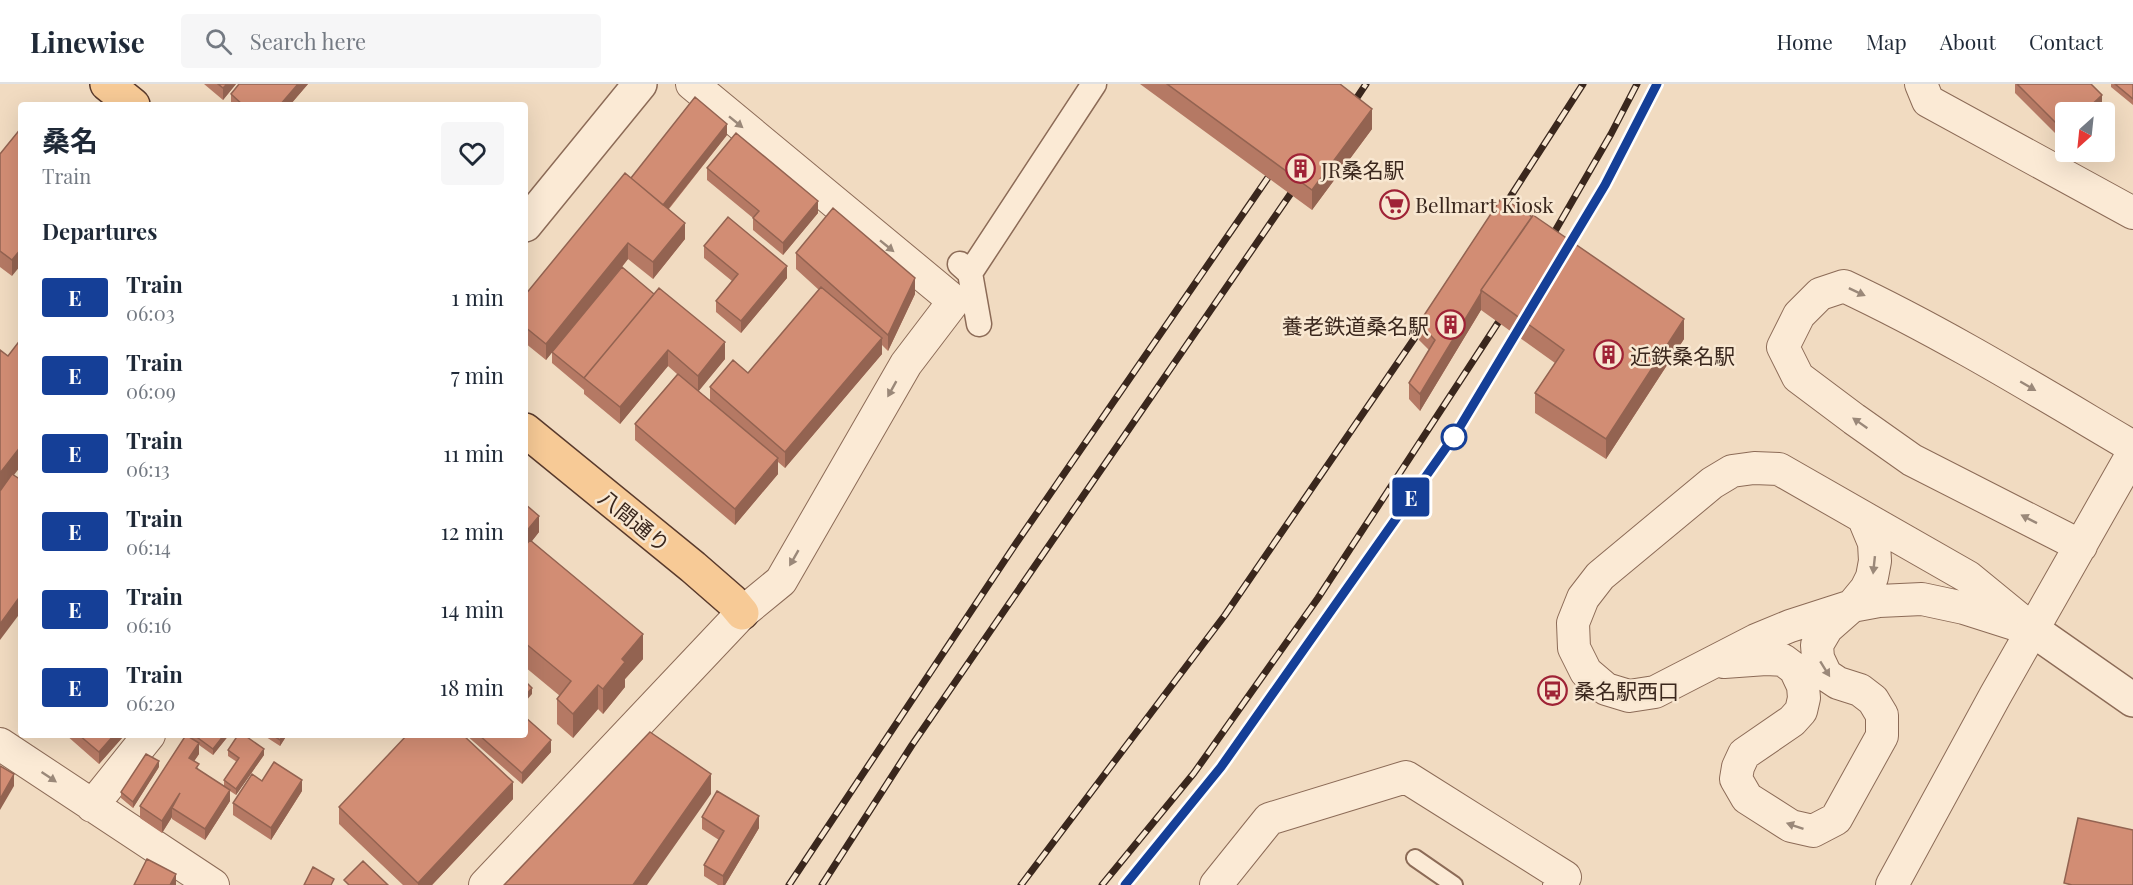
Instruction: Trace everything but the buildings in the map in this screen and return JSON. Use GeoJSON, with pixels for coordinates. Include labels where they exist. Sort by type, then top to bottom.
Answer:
{"type":"FeatureCollection","features":[{"type":"Feature","properties":{"kind":"main road"},"geometry":{"type":"LineString","coordinates":[[107,84],[129,102]]}},
{"type":"Feature","properties":{"kind":"main road","name":"八間通り"},"geometry":{"type":"LineString","coordinates":[[528,432],[693,567],[732,601],[742,613]]}},
{"type":"Feature","properties":{"kind":"street"},"geometry":{"type":"LineString","coordinates":[[528,221],[640,84]]}},
{"type":"Feature","properties":{"kind":"street"},"geometry":{"type":"LineString","coordinates":[[485,885],[742,613],[781,581],[906,364],[954,301],[692,84]]}},
{"type":"Feature","properties":{"kind":"street"},"geometry":{"type":"LineString","coordinates":[[979,324],[965,268],[1094,84]]}},
{"type":"Feature","properties":{"kind":"street"},"geometry":{"type":"LineString","coordinates":[[1921,84],[1928,101],[2133,213]]}},
{"type":"Feature","properties":{"kind":"street"},"geometry":{"type":"LineString","coordinates":[[2081,546],[1912,460],[1798,377],[1783,347],[1798,315],[1820,294],[1844,286],[1886,306],[1995,366],[2133,447]]}},
{"type":"Feature","properties":{"kind":"street"},"geometry":{"type":"LineString","coordinates":[[1892,885],[2133,453]]}},
{"type":"Feature","properties":{"kind":"street"},"geometry":{"type":"LineString","coordinates":[[2033,630],[1964,608],[1922,599],[1879,601],[1852,606],[1782,630],[1756,640],[1655,692],[1629,696],[1606,689],[1586,672],[1574,648],[1573,623],[1583,598],[1600,576],[1712,483],[1732,471],[1754,468],[1779,469],[1968,578],[2033,630],[2133,700]]}},
{"type":"Feature","properties":{"kind":"street"},"geometry":{"type":"LineString","coordinates":[[1713,663],[1783,660],[1796,669],[1803,686],[1804,698],[1801,711],[1792,721],[1744,754],[1736,779],[1747,798],[1791,826],[1813,831],[1836,819],[1882,736],[1882,716],[1873,700],[1860,690],[1838,683],[1826,675],[1818,658],[1817,645],[1827,628],[1852,606],[1866,589],[1872,577],[1875,561],[1874,543],[1864,519]]}},
{"type":"Feature","properties":{"kind":"street"},"geometry":{"type":"LineString","coordinates":[[92,806],[146,738]]}},
{"type":"Feature","properties":{"kind":"street"},"geometry":{"type":"LineString","coordinates":[[0,744],[213,885]]}},
{"type":"Feature","properties":{"kind":"street"},"geometry":{"type":"LineString","coordinates":[[1216,885],[1269,819],[1406,777],[1562,881]]}},
{"type":"Feature","properties":{"kind":"lane"},"geometry":{"type":"LineString","coordinates":[[1415,858],[1454,885]]}},
{"type":"Feature","properties":{"kind":"railway"},"geometry":{"type":"LineString","coordinates":[[1348,111],[1366,84]]}},
{"type":"Feature","properties":{"kind":"railway"},"geometry":{"type":"LineString","coordinates":[[1498,216],[1583,84]]}},
{"type":"Feature","properties":{"kind":"railway"},"geometry":{"type":"LineString","coordinates":[[1547,245],[1637,84]]}},
{"type":"Feature","properties":{"kind":"railway"},"geometry":{"type":"LineString","coordinates":[[1564,255],[1605,185],[1657,84]]}},
{"type":"Feature","properties":{"kind":"railway"},"geometry":{"type":"LineString","coordinates":[[789,885],[1017,542],[1278,163]]}},
{"type":"Feature","properties":{"kind":"railway"},"geometry":{"type":"LineString","coordinates":[[822,885],[912,745],[1300,180]]}},
{"type":"Feature","properties":{"kind":"railway"},"geometry":{"type":"LineString","coordinates":[[1102,885],[1194,773],[1318,598],[1507,309]]}},
{"type":"Feature","properties":{"kind":"railway"},"geometry":{"type":"LineString","coordinates":[[1021,885],[1225,615],[1429,317]]}},
{"type":"Feature","properties":{"kind":"railway"},"geometry":{"type":"LineString","coordinates":[[1125,885],[1221,767],[1455,435],[1524,322]]}},
{"type":"Feature","properties":{"kind":"train","name":"E"},"geometry":{"type":"LineString","coordinates":[[1125,885],[1221,767],[1471,411],[1605,185],[1657,84]]}},
{"type":"Feature","properties":{"kind":"place","name":"JR桑名駅"},"geometry":{"type":"Point","coordinates":[1300,169]}},
{"type":"Feature","properties":{"kind":"place","name":"Bellmart Kiosk"},"geometry":{"type":"Point","coordinates":[1394,204]}},
{"type":"Feature","properties":{"kind":"place","name":"養老鉄道桑名駅"},"geometry":{"type":"Point","coordinates":[1450,325]}},
{"type":"Feature","properties":{"kind":"place","name":"近鉄桑名駅"},"geometry":{"type":"Point","coordinates":[1609,355]}},
{"type":"Feature","properties":{"kind":"place","name":"桑名駅西口"},"geometry":{"type":"Point","coordinates":[1553,690]}}]}
